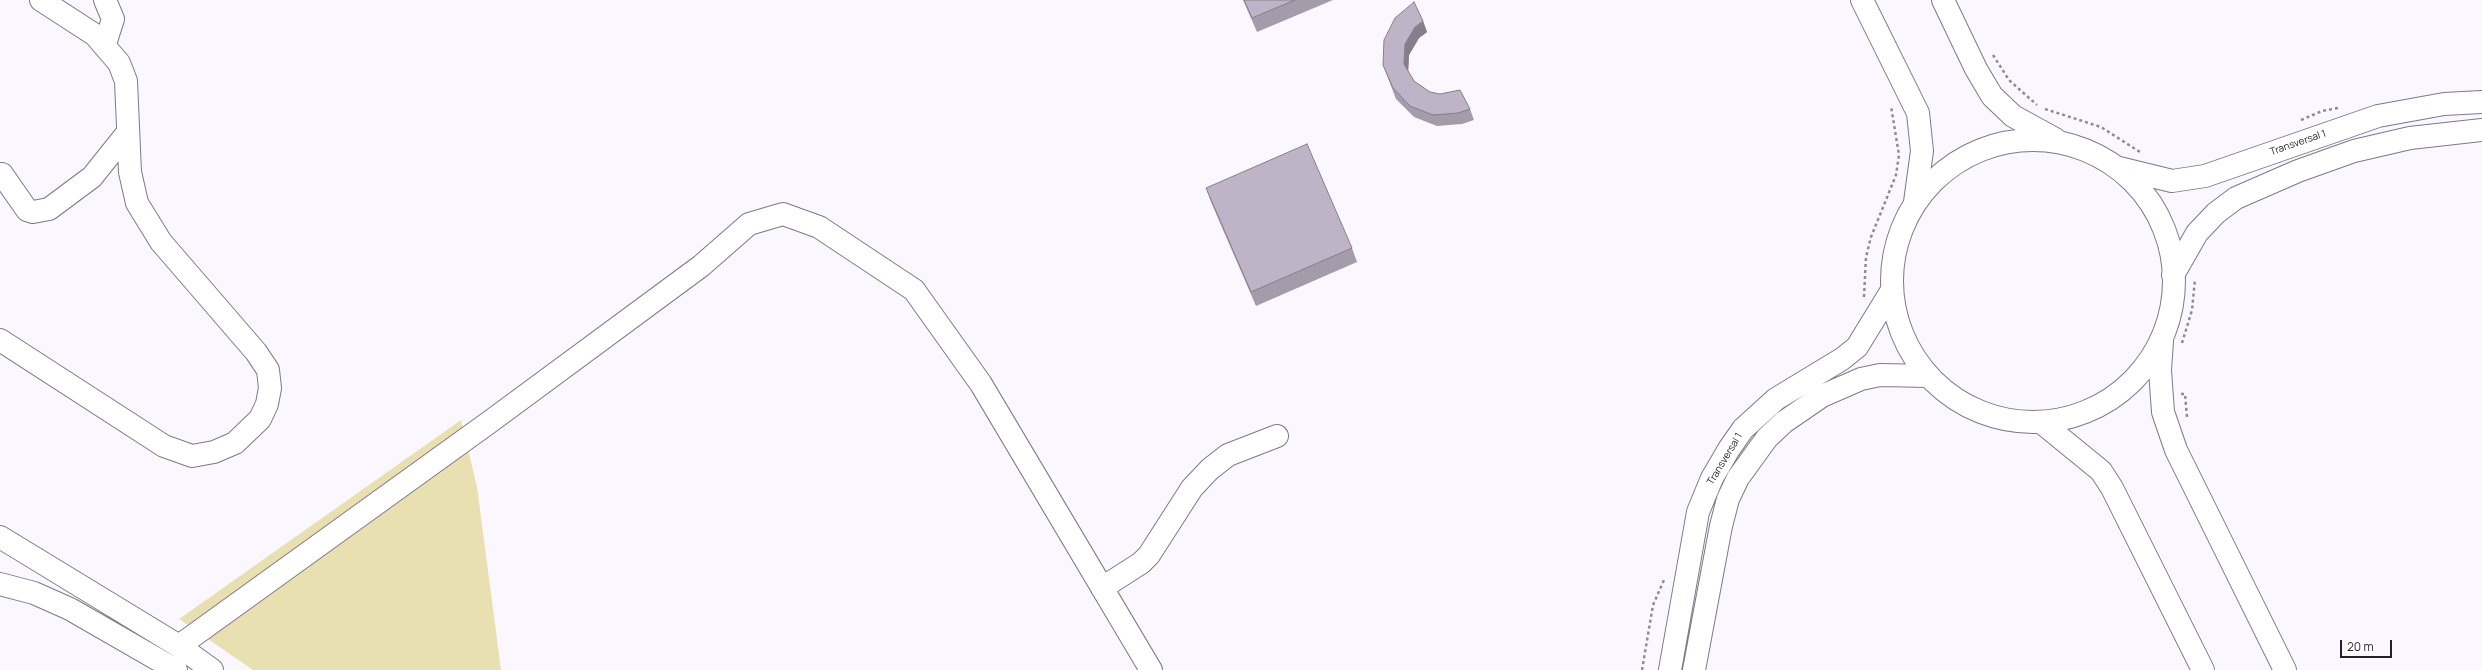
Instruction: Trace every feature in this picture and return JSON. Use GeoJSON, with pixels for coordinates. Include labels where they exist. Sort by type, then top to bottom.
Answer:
{"type":"FeatureCollection","features":[{"type":"Feature","properties":{"kind":"street"},"geometry":{"type":"LineString","coordinates":[[0,340],[164,446],[192,456],[214,452],[235,443],[260,419],[267,404],[270,388],[268,370],[256,352],[161,242],[144,217],[133,189],[128,132],[126,81],[118,62],[105,44],[81,25],[41,0]]}},
{"type":"Feature","properties":{"kind":"street"},"geometry":{"type":"LineString","coordinates":[[105,0],[112,19],[105,44]]}},
{"type":"Feature","properties":{"kind":"street"},"geometry":{"type":"LineString","coordinates":[[1862,0],[1918,114],[1922,152],[1915,204]]}},
{"type":"Feature","properties":{"kind":"street"},"geometry":{"type":"LineString","coordinates":[[1943,0],[1976,69],[1992,96],[2013,116],[2059,142],[2098,156],[2116,167],[2137,186],[2157,215],[2169,248],[2173,275],[2169,315],[2163,334],[2143,369],[2114,396],[2080,414],[2041,422],[2006,419],[1983,412],[1956,399],[1929,376],[1917,361],[1900,327],[1892,290],[1897,245],[1915,204],[1938,176],[1969,154],[2004,142],[2041,140],[2059,142]]}},
{"type":"Feature","properties":{"kind":"street","name":"Transversal 1"},"geometry":{"type":"LineString","coordinates":[[2116,167],[2172,181],[2205,176],[2378,116],[2444,104],[2482,102]]}},
{"type":"Feature","properties":{"kind":"street"},"geometry":{"type":"LineString","coordinates":[[2173,275],[2197,233],[2216,213],[2236,198],[2298,171],[2354,151],[2410,138],[2482,130]]}},
{"type":"Feature","properties":{"kind":"street"},"geometry":{"type":"LineString","coordinates":[[2,174],[27,210],[33,212],[49,208],[92,177],[128,132]]}},
{"type":"Feature","properties":{"kind":"street"},"geometry":{"type":"LineString","coordinates":[[178,646],[498,417],[701,266],[749,224],[783,214],[819,227],[914,290],[981,384],[1151,670]]}},
{"type":"Feature","properties":{"kind":"street","name":"Transversal 1"},"geometry":{"type":"LineString","coordinates":[[1670,670],[1698,512],[1712,478],[1743,429],[1776,399],[1842,359],[1857,347],[1892,290]]}},
{"type":"Feature","properties":{"kind":"street"},"geometry":{"type":"LineString","coordinates":[[2163,334],[2160,370],[2162,405],[2176,450],[2285,670]]}},
{"type":"Feature","properties":{"kind":"street"},"geometry":{"type":"LineString","coordinates":[[1694,670],[1721,526],[1728,499],[1738,478],[1767,438],[1784,422],[1822,396],[1861,379],[1880,375],[1929,376]]}},
{"type":"Feature","properties":{"kind":"street"},"geometry":{"type":"LineString","coordinates":[[2041,422],[2100,471],[2112,488],[2203,670]]}},
{"type":"Feature","properties":{"kind":"street"},"geometry":{"type":"LineString","coordinates":[[1102,588],[1141,563],[1149,555],[1192,488],[1210,469],[1228,455],[1277,436]]}},
{"type":"Feature","properties":{"kind":"street"},"geometry":{"type":"LineString","coordinates":[[0,537],[178,646],[212,670]]}},
{"type":"Feature","properties":{"kind":"street"},"geometry":{"type":"LineString","coordinates":[[0,584],[34,593],[64,606],[176,670]]}},
{"type":"Feature","properties":{"kind":"path"},"geometry":{"type":"LineString","coordinates":[[1991,50],[2009,80],[2024,95],[2041,108],[2101,127],[2143,154]]}},
{"type":"Feature","properties":{"kind":"path"},"geometry":{"type":"LineString","coordinates":[[2295,123],[2322,111],[2344,106]]}},
{"type":"Feature","properties":{"kind":"path"},"geometry":{"type":"LineString","coordinates":[[2181,347],[2192,310],[2195,275]]}},
{"type":"Feature","properties":{"kind":"path"},"geometry":{"type":"LineString","coordinates":[[2174,394],[2185,394],[2188,423]]}},
{"type":"Feature","properties":{"kind":"shaded area"},"geometry":{"type":"Polygon","coordinates":[[[461,420],[477,487],[501,670],[253,670],[179,619],[461,420]]]}},
{"type":"Feature","properties":{"kind":"building"},"geometry":{"type":"Polygon","coordinates":[[[1244,0],[1295,0],[1252,18],[1244,0]]]}},
{"type":"Feature","properties":{"kind":"building"},"geometry":{"type":"Polygon","coordinates":[[[1414,2],[1423,21],[1415,27],[1405,44],[1404,64],[1414,81],[1430,92],[1440,94],[1460,90],[1470,109],[1458,113],[1433,115],[1410,106],[1393,88],[1383,65],[1384,40],[1395,18],[1414,2]]]}},
{"type":"Feature","properties":{"kind":"building"},"geometry":{"type":"Polygon","coordinates":[[[1307,144],[1352,248],[1251,292],[1206,188],[1307,144]]]}}]}
